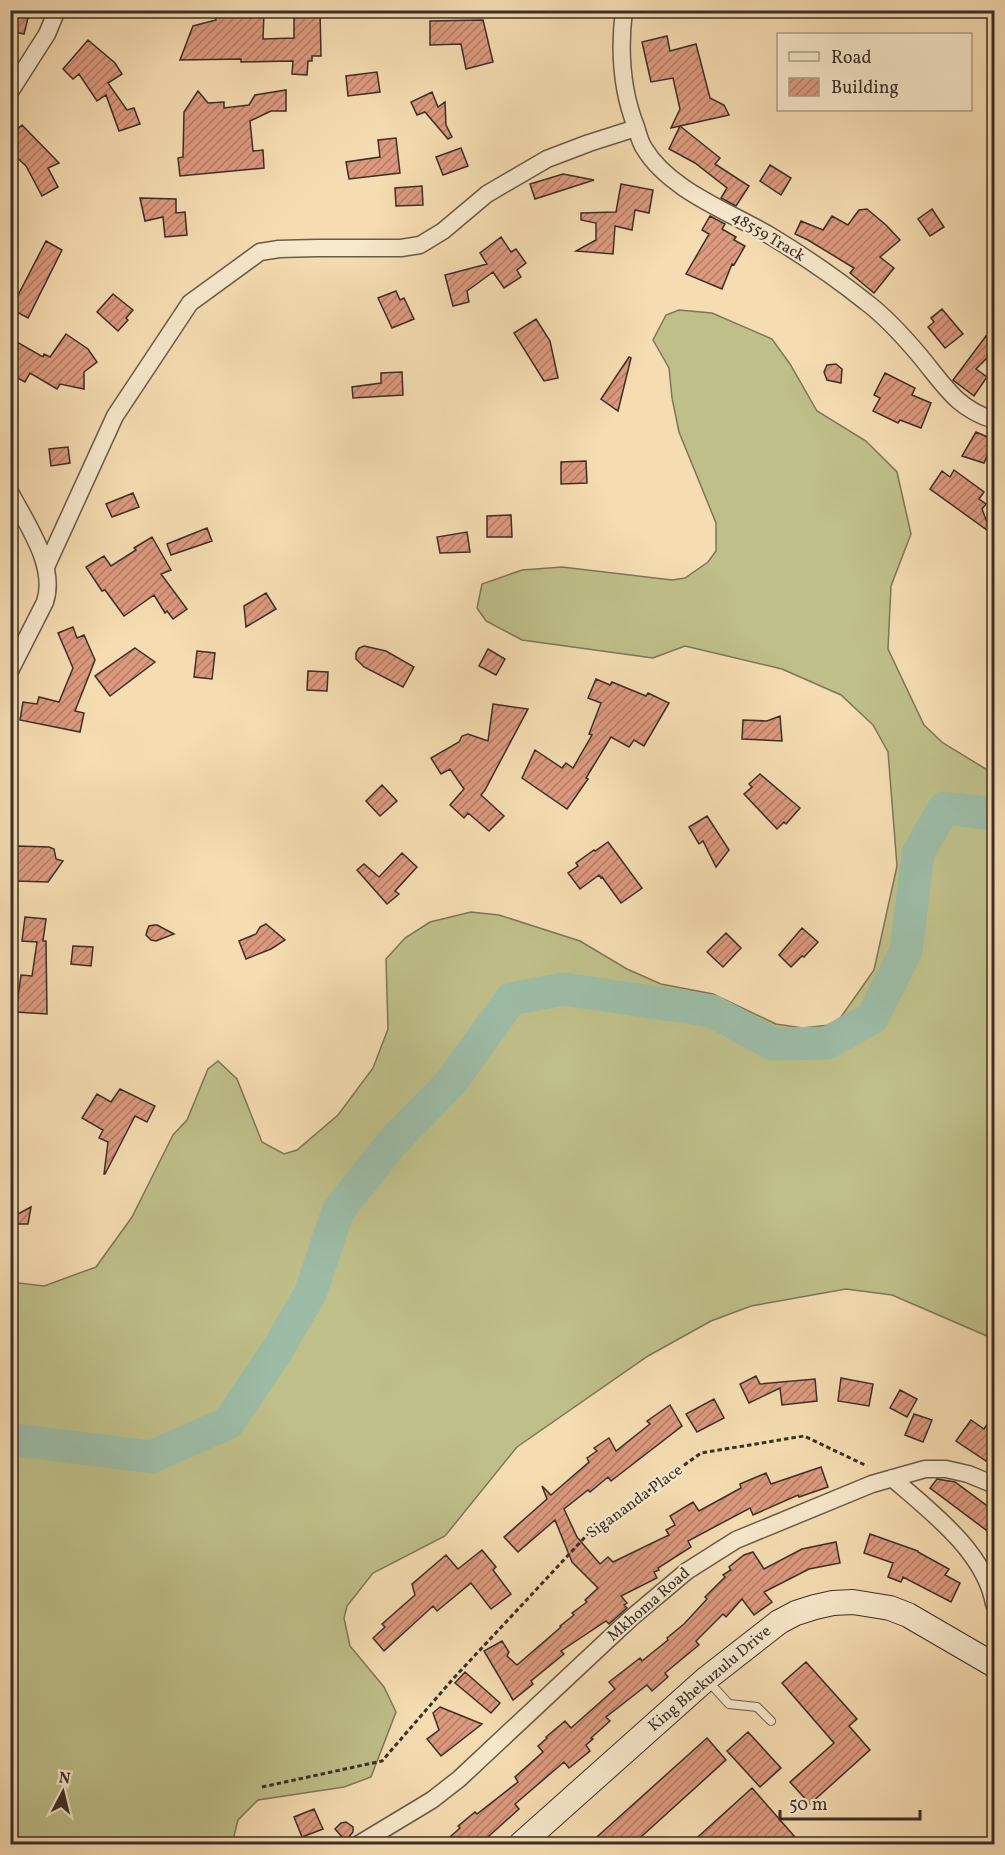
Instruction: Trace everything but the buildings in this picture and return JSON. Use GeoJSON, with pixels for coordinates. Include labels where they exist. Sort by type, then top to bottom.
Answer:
{"type":"FeatureCollection","features":[{"type":"Feature","properties":{"kind":"street"},"geometry":{"type":"LineString","coordinates":[[10,92],[47,34],[57,10]]}},
{"type":"Feature","properties":{"kind":"street","name":"48559 Track"},"geometry":{"type":"LineString","coordinates":[[624,10],[621,40],[623,79],[631,115],[644,147],[663,171],[698,197],[794,250],[868,303],[906,340],[952,396],[967,407],[994,420]]}},
{"type":"Feature","properties":{"kind":"street"},"geometry":{"type":"LineString","coordinates":[[46,567],[115,416],[190,303],[260,252],[288,249],[401,248],[420,245],[443,231],[487,194],[547,159],[636,128]]}},
{"type":"Feature","properties":{"kind":"street"},"geometry":{"type":"LineString","coordinates":[[10,492],[39,549],[49,582],[48,592],[10,671]]}},
{"type":"Feature","properties":{"kind":"street","name":"Mkhoma Road"},"geometry":{"type":"LineString","coordinates":[[358,1845],[432,1800],[459,1779],[630,1619],[687,1571],[722,1548],[758,1530],[872,1484],[925,1469],[946,1469],[968,1474],[990,1483]]}},
{"type":"Feature","properties":{"kind":"street"},"geometry":{"type":"LineString","coordinates":[[892,1478],[933,1514],[979,1565],[988,1580],[994,1604]]}},
{"type":"Feature","properties":{"kind":"street","name":"King Bhekuzulu Drive"},"geometry":{"type":"LineString","coordinates":[[521,1845],[706,1679],[779,1622],[815,1607],[853,1602],[890,1608],[908,1615],[994,1665]]}},
{"type":"Feature","properties":{"kind":"lane"},"geometry":{"type":"LineString","coordinates":[[706,1679],[729,1704],[757,1707],[771,1721]]}},
{"type":"Feature","properties":{"kind":"path","name":"Sigananda Place"},"geometry":{"type":"LineString","coordinates":[[262,1787],[382,1761],[452,1680],[587,1534],[701,1454],[804,1436],[892,1478]]}},
{"type":"Feature","properties":{"kind":"green space"},"geometry":{"type":"Polygon","coordinates":[[[679,310],[712,313],[772,339],[790,364],[817,411],[866,441],[897,472],[911,534],[891,586],[888,649],[924,725],[943,743],[994,774],[994,1342],[987,1336],[892,1295],[846,1289],[751,1306],[711,1321],[648,1356],[517,1447],[445,1536],[373,1573],[347,1606],[344,1618],[350,1646],[384,1687],[396,1712],[371,1777],[344,1787],[258,1800],[238,1820],[232,1844],[11,1844],[11,1282],[44,1286],[96,1267],[132,1217],[173,1135],[187,1120],[208,1069],[218,1061],[237,1079],[262,1142],[284,1154],[297,1150],[338,1115],[373,1068],[388,1029],[386,959],[405,938],[430,922],[471,912],[499,915],[580,941],[627,969],[661,984],[713,994],[776,1024],[803,1028],[829,1025],[841,1017],[874,970],[897,866],[888,752],[873,725],[841,695],[782,669],[685,646],[653,658],[522,640],[486,621],[477,608],[482,584],[522,570],[562,567],[672,580],[685,578],[708,562],[716,551],[716,523],[679,432],[669,368],[653,340],[666,315],[679,310]]]}},
{"type":"Feature","properties":{"kind":"waterway"},"geometry":{"type":"LineString","coordinates":[[10,1439],[151,1457],[228,1423],[276,1352],[310,1294],[338,1211],[391,1144],[451,1082],[511,999],[564,989],[712,1011],[773,1044],[827,1043],[872,1018],[906,951],[918,853],[944,808],[994,814]]}}]}
